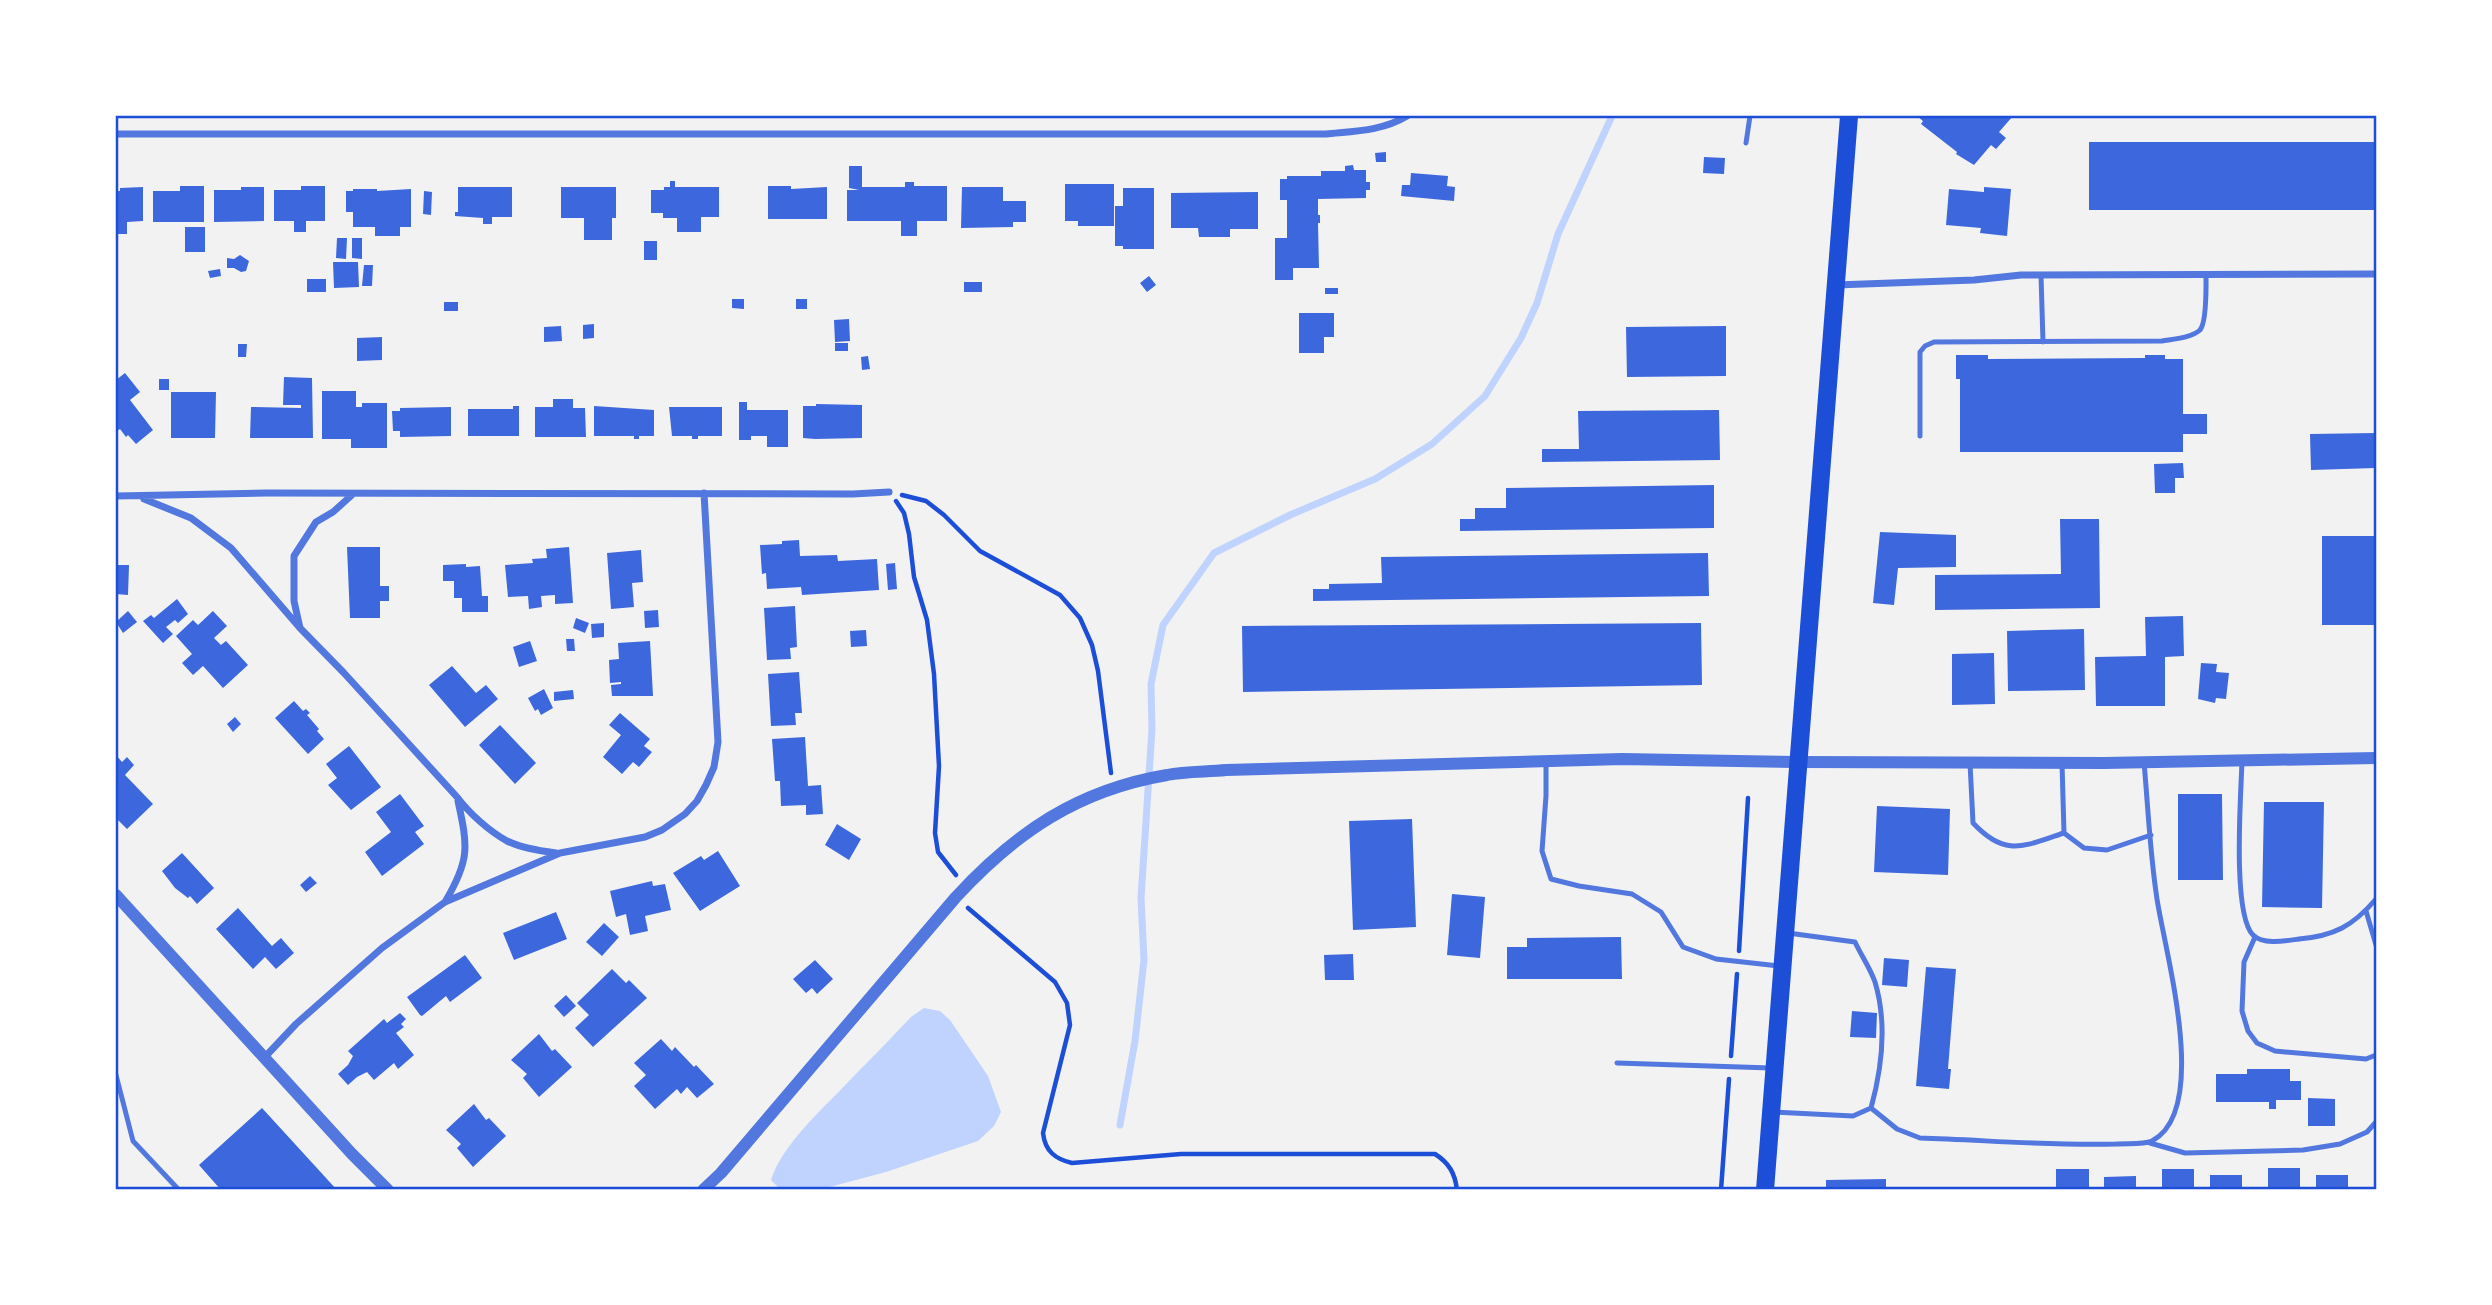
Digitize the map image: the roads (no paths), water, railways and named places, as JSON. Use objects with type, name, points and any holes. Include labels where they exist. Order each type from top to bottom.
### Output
[{"type":"highway","points":[[1765,1189],[1849,116]]},
{"type":"street","points":[[116,134],[1326,134],[1375,130],[1408,116]]},
{"type":"street","points":[[1835,285],[2041,275],[2376,274]]},
{"type":"street","points":[[116,496],[267,493],[890,492]]},
{"type":"street","points":[[264,1058],[296,1024],[382,948],[445,902],[560,853],[645,837],[662,830],[685,814],[697,801],[713,767],[718,741],[704,493]]},
{"type":"street","points":[[300,628],[294,601],[294,556],[316,522],[354,494]]},
{"type":"street","points":[[116,496],[158,503],[191,518],[212,532],[231,548],[300,628],[466,808],[508,841],[560,853]]},
{"type":"street","points":[[703,1189],[721,1173],[956,897],[990,861],[1020,836],[1072,804],[1127,783],[1170,774],[1334,766],[1622,759],[2062,763],[2376,758]]},
{"type":"street","points":[[445,902],[465,862],[464,832],[457,797]]},
{"type":"street","points":[[116,895],[352,1154],[388,1189]]},
{"type":"lane","points":[[1746,143],[1750,116]]},
{"type":"lane","points":[[2041,275],[2043,342]]},
{"type":"lane","points":[[1920,436],[1920,352],[1924,346],[1934,342],[2162,341],[2189,336],[2201,329],[2204,320],[2206,275]]},
{"type":"lane","points":[[2242,760],[2240,891],[2246,926],[2255,937],[2275,942],[2323,937],[2341,930],[2366,911],[2376,899]]},
{"type":"lane","points":[[1546,762],[1542,850],[1551,878],[1579,886],[1632,894],[1661,912],[1683,947],[1716,959],[1782,966]]},
{"type":"lane","points":[[2144,762],[2157,897],[2179,1016],[2182,1067],[2177,1110],[2168,1131],[2150,1142]]},
{"type":"lane","points":[[1970,763],[1973,822],[1986,836],[2001,845],[2027,845],[2064,833]]},
{"type":"lane","points":[[2062,763],[2064,833]]},
{"type":"lane","points":[[2064,833],[2084,848],[2107,850],[2151,835]]},
{"type":"lane","points":[[2366,911],[2376,945]]},
{"type":"lane","points":[[1785,933],[1855,942],[1874,980],[1882,1015],[1878,1082],[1871,1108]]},
{"type":"lane","points":[[2255,937],[2244,962],[2242,1011],[2248,1031],[2258,1043],[2275,1051],[2366,1059],[2376,1055]]},
{"type":"lane","points":[[1617,1062],[1774,1068]]},
{"type":"lane","points":[[116,1075],[133,1141],[179,1189]]},
{"type":"lane","points":[[1871,1108],[1897,1129],[1920,1138],[2096,1144],[2150,1142],[2185,1153],[2303,1150],[2340,1144],[2367,1132],[2376,1122]]},
{"type":"lane","points":[[1771,1112],[1853,1116],[1871,1108]]},
{"type":"water","points":[[924,1008],[940,1011],[950,1020],[988,1076],[1001,1112],[994,1126],[978,1141],[886,1172],[822,1189],[780,1189],[771,1180],[784,1153],[794,1140],[911,1017]]},
{"type":"waterway","points":[[1120,1125],[1135,1041],[1144,960],[1141,898],[1152,729],[1151,684],[1163,625],[1214,553],[1290,515],[1375,479],[1432,444],[1485,396],[1521,338],[1537,303],[1558,234],[1612,116]]}]
